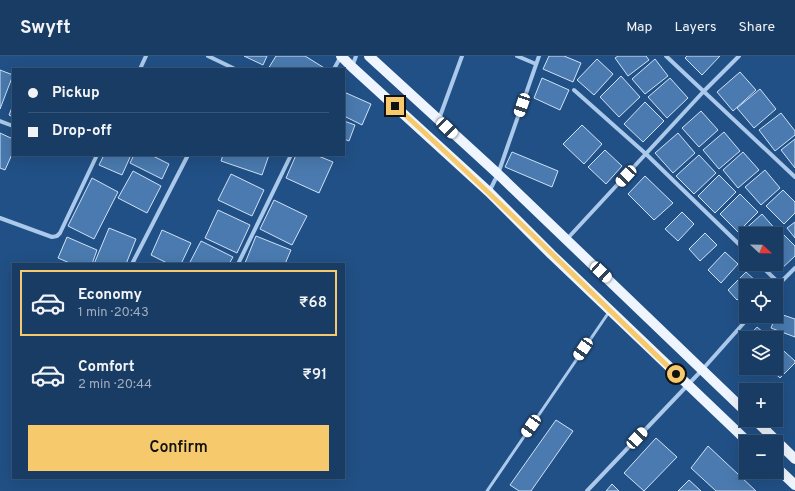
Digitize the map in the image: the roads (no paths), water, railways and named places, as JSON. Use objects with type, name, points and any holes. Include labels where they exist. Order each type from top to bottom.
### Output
[{"type":"main road","points":[[341,56],[489,192],[687,385],[741,435]]},
{"type":"main road","points":[[369,56],[498,174],[739,405]]},
{"type":"main road","points":[[762,427],[795,459]]},
{"type":"main road","points":[[783,473],[795,484]]},
{"type":"street","points":[[140,68],[146,56]]},
{"type":"street","points":[[208,56],[233,68]]},
{"type":"street","points":[[335,68],[341,56]]},
{"type":"street","points":[[352,67],[356,56]]},
{"type":"street","points":[[439,120],[462,56]]},
{"type":"street","points":[[517,56],[536,64]]},
{"type":"street","points":[[489,192],[498,174],[539,56]]},
{"type":"street","points":[[666,56],[795,177]]},
{"type":"street","points":[[566,240],[704,91],[739,56]]},
{"type":"street","points":[[574,90],[646,154],[739,244]]},
{"type":"street","points":[[0,121],[12,126]]},
{"type":"street","points":[[0,218],[52,236],[56,236],[60,233],[95,156]]},
{"type":"street","points":[[133,263],[187,156]]},
{"type":"street","points":[[238,263],[291,156]]},
{"type":"street","points":[[783,280],[795,268]]},
{"type":"street","points":[[767,271],[776,279]]},
{"type":"street","points":[[587,491],[702,370],[744,323]]},
{"type":"lane","points":[[487,491],[610,310]]}]
